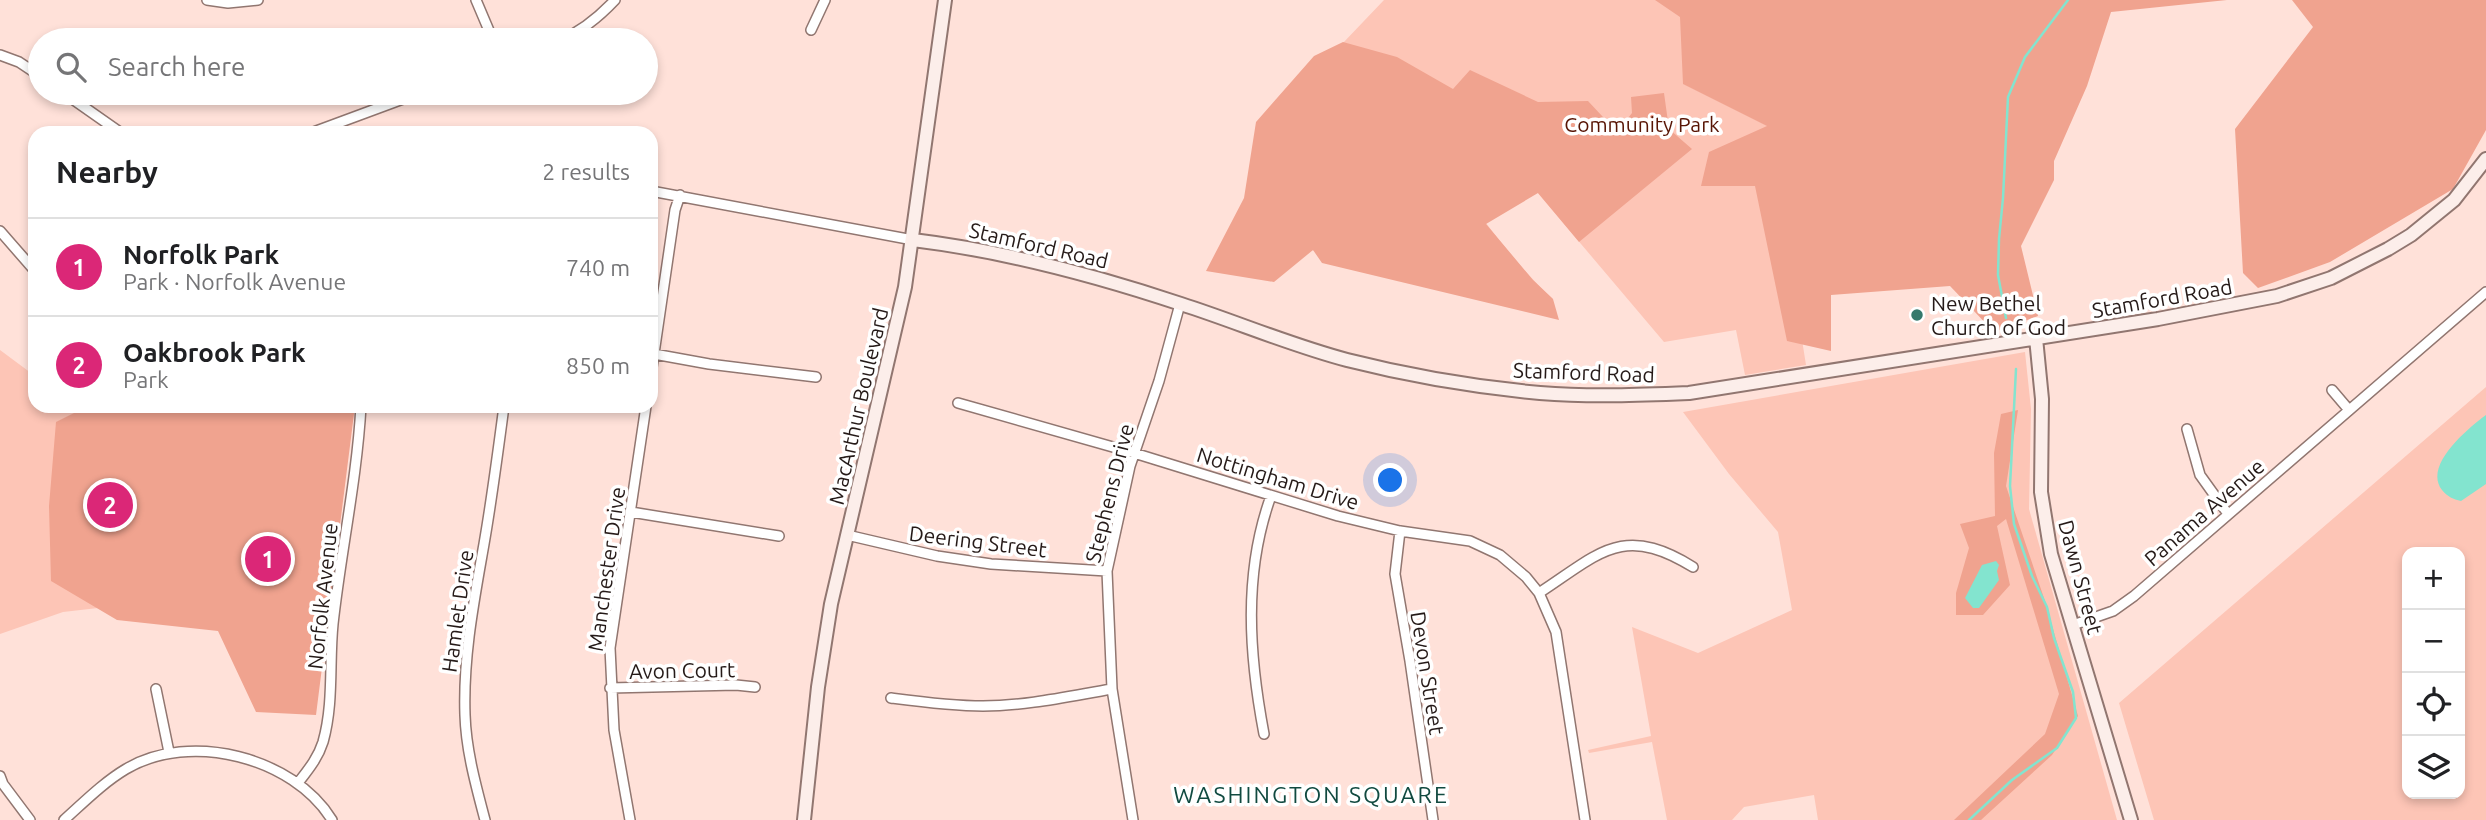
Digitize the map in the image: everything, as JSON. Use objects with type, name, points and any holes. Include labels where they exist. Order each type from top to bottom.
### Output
[{"type":"street","points":[[207,0],[228,3],[258,0]]},
{"type":"street","points":[[476,0],[488,28]]},
{"type":"street","points":[[584,28],[615,0]]},
{"type":"street","points":[[811,30],[825,0]]},
{"type":"street","name":"MacArthur Boulevard","points":[[804,820],[820,675],[831,604],[895,333],[913,240],[945,0]]},
{"type":"street","points":[[0,55],[28,68]]},
{"type":"street","points":[[81,105],[111,126]]},
{"type":"street","points":[[331,126],[387,105]]},
{"type":"street","name":"Stamford Road","points":[[658,192],[1016,257],[1110,281],[1298,346],[1426,378],[1554,393],[1615,396],[1710,391],[2233,306],[2277,296],[2363,262],[2411,235],[2481,176],[2486,159]]},
{"type":"street","points":[[658,327],[675,210],[680,195]]},
{"type":"street","points":[[0,231],[28,263]]},
{"type":"street","name":"Panama Avenue","points":[[2073,625],[2113,611],[2134,596],[2486,292]]},
{"type":"street","name":"Stephens Drive","points":[[1132,820],[1112,689],[1107,571],[1134,453],[1159,381],[1180,304]]},
{"type":"street","name":"Dawn Street","points":[[2036,338],[2042,399],[2040,492],[2051,554],[2131,820]]},
{"type":"street","points":[[658,355],[709,365],[816,377]]},
{"type":"street","points":[[2332,390],[2349,410]]},
{"type":"street","name":"Nottingham Drive","points":[[958,403],[1134,453],[1271,496],[1400,531],[1457,538],[1488,548],[1519,569],[1539,593],[1556,632],[1585,820]]},
{"type":"street","name":"Norfolk Avenue","points":[[298,783],[316,760],[330,705],[332,628],[359,444],[361,413]]},
{"type":"street","name":"Hamlet Drive","points":[[485,820],[473,776],[465,718],[465,686],[468,636],[494,486],[503,413]]},
{"type":"street","name":"Manchester Drive","points":[[630,820],[614,730],[610,688],[611,631],[645,413]]},
{"type":"street","points":[[2187,429],[2200,475],[2228,514]]},
{"type":"street","points":[[1264,734],[1253,674],[1250,614],[1258,542],[1271,496]]},
{"type":"street","points":[[631,512],[779,536]]},
{"type":"street","name":"Devon Street","points":[[1400,531],[1395,574],[1433,820]]},
{"type":"street","name":"Deering Street","points":[[847,535],[915,551],[991,564],[1107,571]]},
{"type":"street","points":[[1539,593],[1586,560],[1609,550],[1636,545],[1656,548],[1693,567]]},
{"type":"street","name":"Avon Court","points":[[610,688],[736,685],[755,687]]},
{"type":"street","points":[[156,689],[169,752]]},
{"type":"street","points":[[891,698],[936,705],[985,706],[1112,689]]},
{"type":"street","points":[[64,820],[127,768],[169,752],[227,755],[265,766],[298,783],[332,820]]},
{"type":"street","points":[[0,776],[30,820]]},
{"type":"green space","name":"Community Park","points":[[1384,0],[1748,0],[1806,365],[1745,375],[1736,330],[1664,342],[1526,179],[1467,197],[1518,263],[1553,299],[1247,237],[1262,128]]},
{"type":"green space","points":[[1655,0],[2227,0],[2111,12],[2087,86],[2054,161],[2054,180],[2021,246],[2038,316],[1994,332],[1950,286],[1831,295],[1831,351],[1787,341],[1755,186],[1701,186],[1709,152],[1767,126],[1683,84],[1680,17]]},
{"type":"green space","points":[[2292,0],[2486,0],[2486,130],[2453,189],[2330,262],[2258,288],[2243,273],[2235,129],[2313,27]]},
{"type":"green space","points":[[1343,42],[1397,57],[1453,89],[1470,70],[1538,102],[1588,101],[1617,132],[1632,113],[1631,97],[1664,93],[1669,129],[1692,149],[1579,242],[1538,193],[1486,224],[1533,280],[1553,299],[1559,320],[1322,263],[1313,250],[1274,282],[1206,271],[1244,198],[1256,122],[1314,56]]},
{"type":"green space","points":[[0,350],[28,371],[28,413],[345,413],[221,627],[98,608],[63,612],[0,634]]},
{"type":"green space","points":[[2025,352],[2031,409],[2029,509],[2117,820],[1818,820],[1814,795],[1744,807],[1732,820],[1667,820],[1652,742],[1589,753],[1588,750],[1651,736],[1632,627],[1698,653],[1792,610],[1778,532],[1729,474],[1683,412]]},
{"type":"green space","points":[[2486,387],[2486,820],[2154,820],[2119,703]]},
{"type":"green space","points":[[2018,410],[2006,486],[2045,601],[2078,716],[2052,755],[1981,820],[1954,820],[2045,734],[2059,694],[2006,519],[1997,526],[2010,585],[1983,615],[1956,615],[1956,593],[1969,548],[1960,524],[1995,516],[1994,453],[2001,414]]},
{"type":"green space","points":[[74,413],[354,413],[316,715],[256,712],[218,631],[117,620],[51,581],[49,506],[56,422]]},
{"type":"water","points":[[2486,415],[2486,484],[2461,501],[2442,490],[2438,470],[2450,449],[2468,429]]},
{"type":"water","points":[[1996,561],[1999,565],[1999,580],[1979,608],[1973,608],[1965,598],[1982,565]]},
{"type":"waterway","points":[[2006,318],[1998,275],[2008,97],[2025,57],[2068,0]]},
{"type":"waterway","points":[[1969,820],[2012,780],[2057,748],[2076,718],[2073,692],[2054,638],[2047,607],[2032,576],[2014,524],[2010,486],[2016,369]]},
{"type":"place","name":"New Bethel Church of God","points":[[1917,315]]},
{"type":"place","name":"Oakbrook Park","points":[[110,505]]},
{"type":"place","name":"Norfolk Park","points":[[268,559]]},
{"type":"district","name":"WASHINGTON SQUARE","points":[[1311,794]]}]
